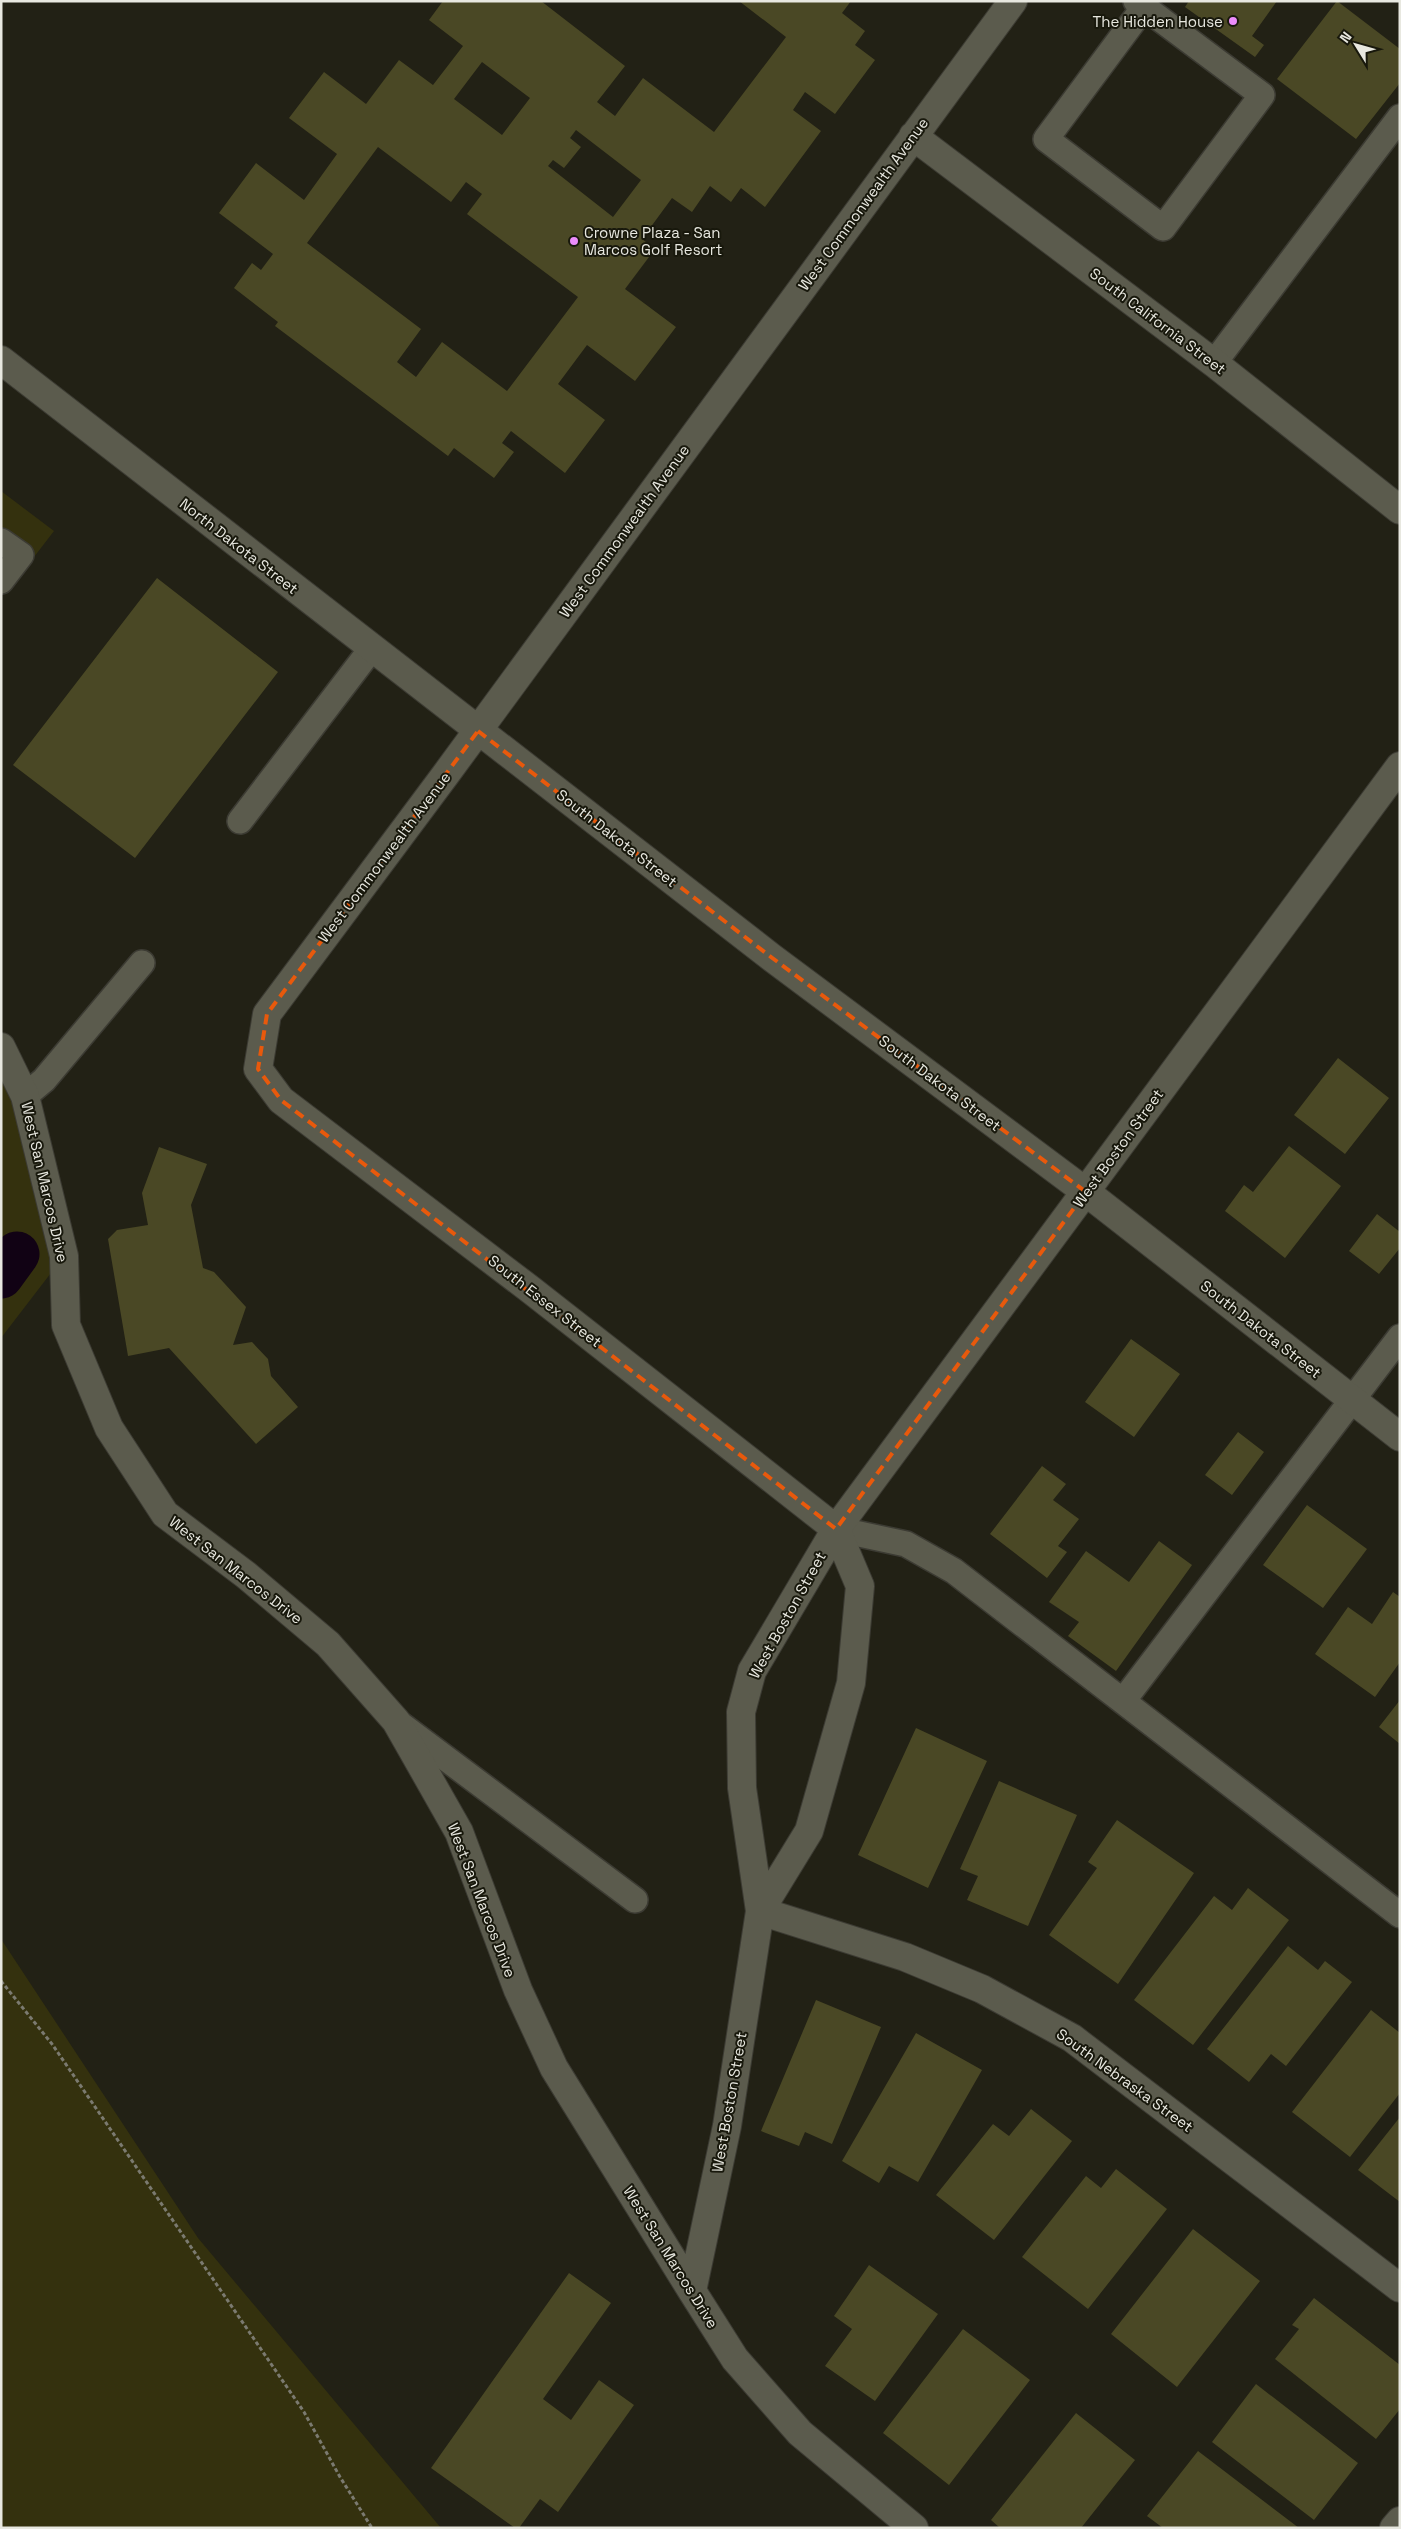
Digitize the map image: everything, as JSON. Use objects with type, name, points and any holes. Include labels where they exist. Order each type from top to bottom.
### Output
[{"type":"street","name":"West Commonwealth Avenue","points":[[258,1070],[267,1014],[478,731],[1012,1]]},
{"type":"street","name":"South California Street","points":[[913,136],[1214,363],[1400,510]]},
{"type":"street","name":"North Dakota Street","points":[[1,360],[478,731]]},
{"type":"street","name":"South Dakota Street","points":[[478,731],[771,957],[1086,1192],[1400,1437]]},
{"type":"street","name":"West Boston Street","points":[[692,2291],[727,2126],[760,1911],[742,1788],[741,1712],[752,1671],[836,1529],[1400,766]]},
{"type":"street","name":"West San Marcos Drive","points":[[1,1047],[25,1096],[64,1256],[66,1325],[109,1428],[165,1514],[246,1575],[328,1644],[396,1721],[459,1832],[518,1990],[554,2068],[735,2359],[800,2433],[914,2528]]},
{"type":"street","name":"South Essex Street","points":[[258,1070],[281,1100],[531,1290],[836,1529]]},
{"type":"street","name":"West Boston Street","points":[[760,1911],[809,1831],[851,1683],[860,1586],[836,1529]]},
{"type":"street","name":"South Nebraska Street","points":[[760,1911],[905,1957],[982,1989],[1072,2038],[1400,2288]]},
{"type":"street","points":[[1394,2528],[1400,2521]]},
{"type":"lane","points":[[1140,4],[1262,95],[1163,228],[1046,139],[1140,4]]},
{"type":"lane","points":[[1214,363],[1400,117]]},
{"type":"lane","points":[[1,541],[21,555],[1,581]]},
{"type":"lane","points":[[240,821],[372,648]]},
{"type":"lane","points":[[25,1096],[44,1080],[142,963]]},
{"type":"lane","points":[[1123,1701],[1400,1337]]},
{"type":"lane","points":[[836,1529],[906,1544],[954,1571],[1400,1915]]},
{"type":"lane","points":[[396,1721],[635,1900]]},
{"type":"path","points":[[1,1980],[52,2044],[304,2412],[340,2477],[372,2528]]},
{"type":"highlighted area","points":[[478,731],[771,957],[1086,1192],[836,1529],[281,1100],[258,1069],[267,1014]]},
{"type":"shaded area","points":[[1,491],[54,531],[11,587],[1,580]]},
{"type":"shaded area","points":[[1,1047],[64,1256],[1,1338]]},
{"type":"shaded area","points":[[1,1939],[198,2238],[441,2528],[1,2528]]},
{"type":"building","name":"Crowne Plaza - San Marcos Golf Resort","points":[[443,1],[541,1],[625,66],[597,102],[615,116],[643,78],[714,132],[786,37],[739,1],[851,1],[842,13],[865,31],[855,45],[875,60],[835,114],[805,92],[793,110],[821,131],[765,207],[741,188],[731,202],[710,186],[692,212],[672,198],[642,239],[655,249],[625,289],[676,327],[635,381],[587,345],[558,384],[605,420],[565,473],[511,431],[502,443],[514,452],[494,478],[454,448],[448,456],[275,326],[278,322],[234,288],[252,263],[261,270],[273,254],[219,213],[256,163],[304,200],[337,154],[289,118],[324,72],[366,104],[399,60],[433,85],[463,46],[429,20]],"holes":[[[482,62],[530,98],[502,135],[454,99]],[[576,130],[641,180],[613,217],[548,166],[553,160],[564,168],[581,147],[570,138]],[[378,147],[451,202],[466,182],[482,194],[467,214],[578,297],[507,391],[442,342],[416,377],[397,362],[421,329],[307,243]]]},
{"type":"building","name":"The Hidden House","points":[[1189,1],[1277,1],[1252,36],[1264,45],[1255,57],[1185,7]]},
{"type":"building","points":[[1337,1],[1400,49],[1400,83],[1356,139],[1277,79]]},
{"type":"building","points":[[157,578],[278,672],[135,858],[13,765]]},
{"type":"building","points":[[1338,1058],[1389,1098],[1345,1154],[1294,1115]]},
{"type":"building","points":[[1289,1146],[1341,1186],[1285,1258],[1225,1211],[1244,1185],[1253,1192]]},
{"type":"building","points":[[159,1147],[207,1164],[191,1205],[203,1268],[214,1272],[246,1307],[233,1345],[252,1342],[268,1359],[271,1376],[298,1407],[256,1444],[169,1348],[128,1356],[108,1239],[117,1230],[148,1225],[142,1193]]},
{"type":"building","points":[[1377,1214],[1400,1232],[1400,1248],[1379,1274],[1349,1251]]},
{"type":"building","points":[[1131,1339],[1180,1374],[1134,1437],[1085,1402]]},
{"type":"building","points":[[1238,1432],[1264,1452],[1232,1495],[1205,1475]]},
{"type":"building","points":[[1042,1466],[1066,1484],[1053,1500],[1079,1519],[1058,1546],[1067,1552],[1047,1578],[990,1534]]},
{"type":"building","points":[[1307,1505],[1367,1549],[1323,1608],[1263,1565]]},
{"type":"building","points":[[1159,1541],[1192,1565],[1116,1671],[1068,1636],[1079,1622],[1049,1602],[1086,1551],[1129,1582]]},
{"type":"building","points":[[1393,1592],[1400,1597],[1400,1662],[1375,1697],[1315,1654],[1348,1607],[1372,1624]]},
{"type":"building","points":[[1400,1700],[1400,1744],[1379,1727]]},
{"type":"building","points":[[916,1728],[987,1761],[928,1888],[858,1855]]},
{"type":"building","points":[[999,1781],[1077,1815],[1028,1926],[967,1900],[978,1876],[960,1869]]},
{"type":"building","points":[[1117,1820],[1194,1873],[1118,1984],[1049,1935],[1097,1868],[1088,1862]]},
{"type":"building","points":[[1248,1888],[1289,1920],[1193,2045],[1134,2000],[1214,1896],[1232,1910]]},
{"type":"building","points":[[1288,1946],[1318,1970],[1325,1961],[1352,1982],[1286,2066],[1271,2054],[1249,2082],[1207,2049]]},
{"type":"building","points":[[816,2000],[881,2027],[832,2144],[805,2132],[799,2146],[761,2131]]},
{"type":"building","points":[[1371,2010],[1400,2033],[1400,2093],[1350,2157],[1292,2112]]},
{"type":"building","points":[[916,2033],[982,2070],[918,2182],[889,2166],[879,2183],[842,2161]]},
{"type":"building","points":[[1031,2109],[1072,2141],[994,2240],[936,2195],[993,2124],[1009,2136]]},
{"type":"building","points":[[1400,2117],[1400,2202],[1358,2170]]},
{"type":"building","points":[[1116,2169],[1167,2209],[1088,2309],[1022,2257],[1086,2176],[1101,2188]]},
{"type":"building","points":[[1193,2229],[1260,2281],[1177,2387],[1111,2334]]},
{"type":"building","points":[[869,2265],[938,2314],[875,2401],[825,2366],[852,2329],[834,2316]]},
{"type":"building","points":[[569,2273],[611,2303],[543,2399],[571,2420],[599,2380],[634,2405],[558,2512],[540,2499],[519,2528],[515,2528],[431,2468]]},
{"type":"building","points":[[1314,2298],[1400,2365],[1400,2409],[1376,2439],[1275,2359],[1299,2329],[1292,2325]]},
{"type":"building","points":[[963,2329],[1030,2380],[949,2485],[883,2433]]},
{"type":"building","points":[[1256,2384],[1358,2463],[1314,2520],[1212,2442]]},
{"type":"building","points":[[1076,2413],[1135,2460],[1081,2528],[1000,2528],[991,2520]]},
{"type":"building","points":[[1198,2451],[1299,2528],[1163,2528],[1147,2516]]},
{"type":"waterway","points":[[1,1276],[17,1254]]},
{"type":"place","name":"The Hidden House","points":[[1233,21]]},
{"type":"place","name":"Crowne Plaza - San Marcos Golf Resort","points":[[574,241]]}]
